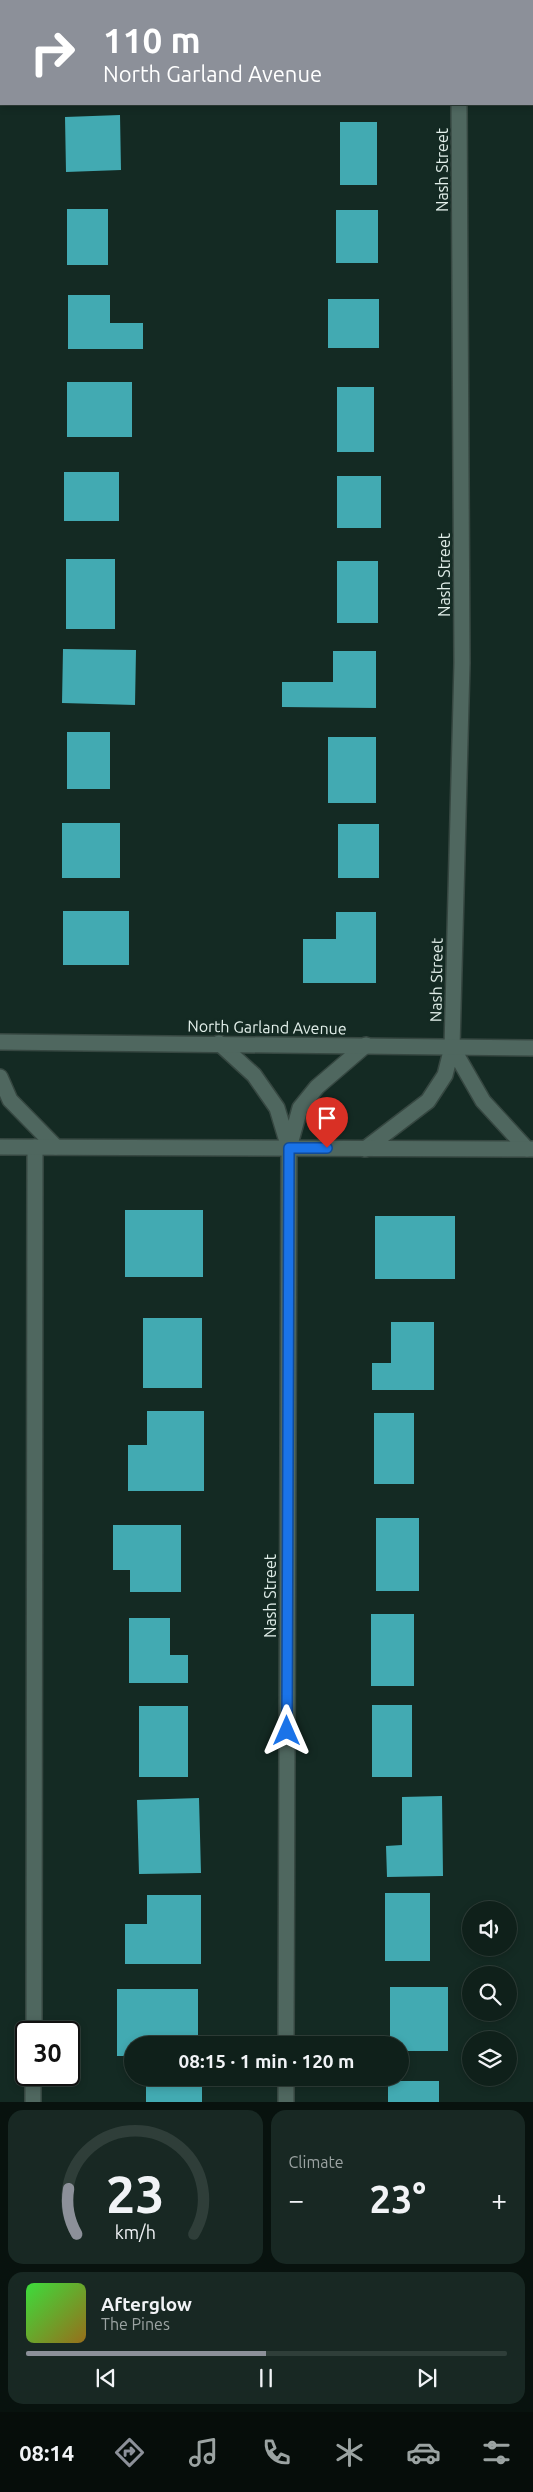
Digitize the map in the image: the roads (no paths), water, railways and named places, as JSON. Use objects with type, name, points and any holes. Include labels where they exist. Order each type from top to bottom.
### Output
[{"type":"street","name":"Nash Street","points":[[366,1149],[428,1101],[445,1075],[452,1047],[462,663],[459,105]]},
{"type":"street","name":"North Garland Avenue","points":[[0,1042],[533,1048]]},
{"type":"street","name":"Nash Street","points":[[219,1043],[254,1075],[276,1108],[289,1148]]},
{"type":"street","name":"Nash Street","points":[[286,2036],[289,1148],[300,1108],[317,1087],[366,1046]]},
{"type":"street","points":[[452,1047],[483,1101],[530,1149]]},
{"type":"street","points":[[0,1077],[10,1100],[56,1147]]},
{"type":"street","points":[[0,1146],[530,1149]]},
{"type":"street","points":[[34,2021],[35,1147]]},
{"type":"street","points":[[33,2086],[33,2102]]},
{"type":"street","points":[[286,2086],[286,2102]]}]
